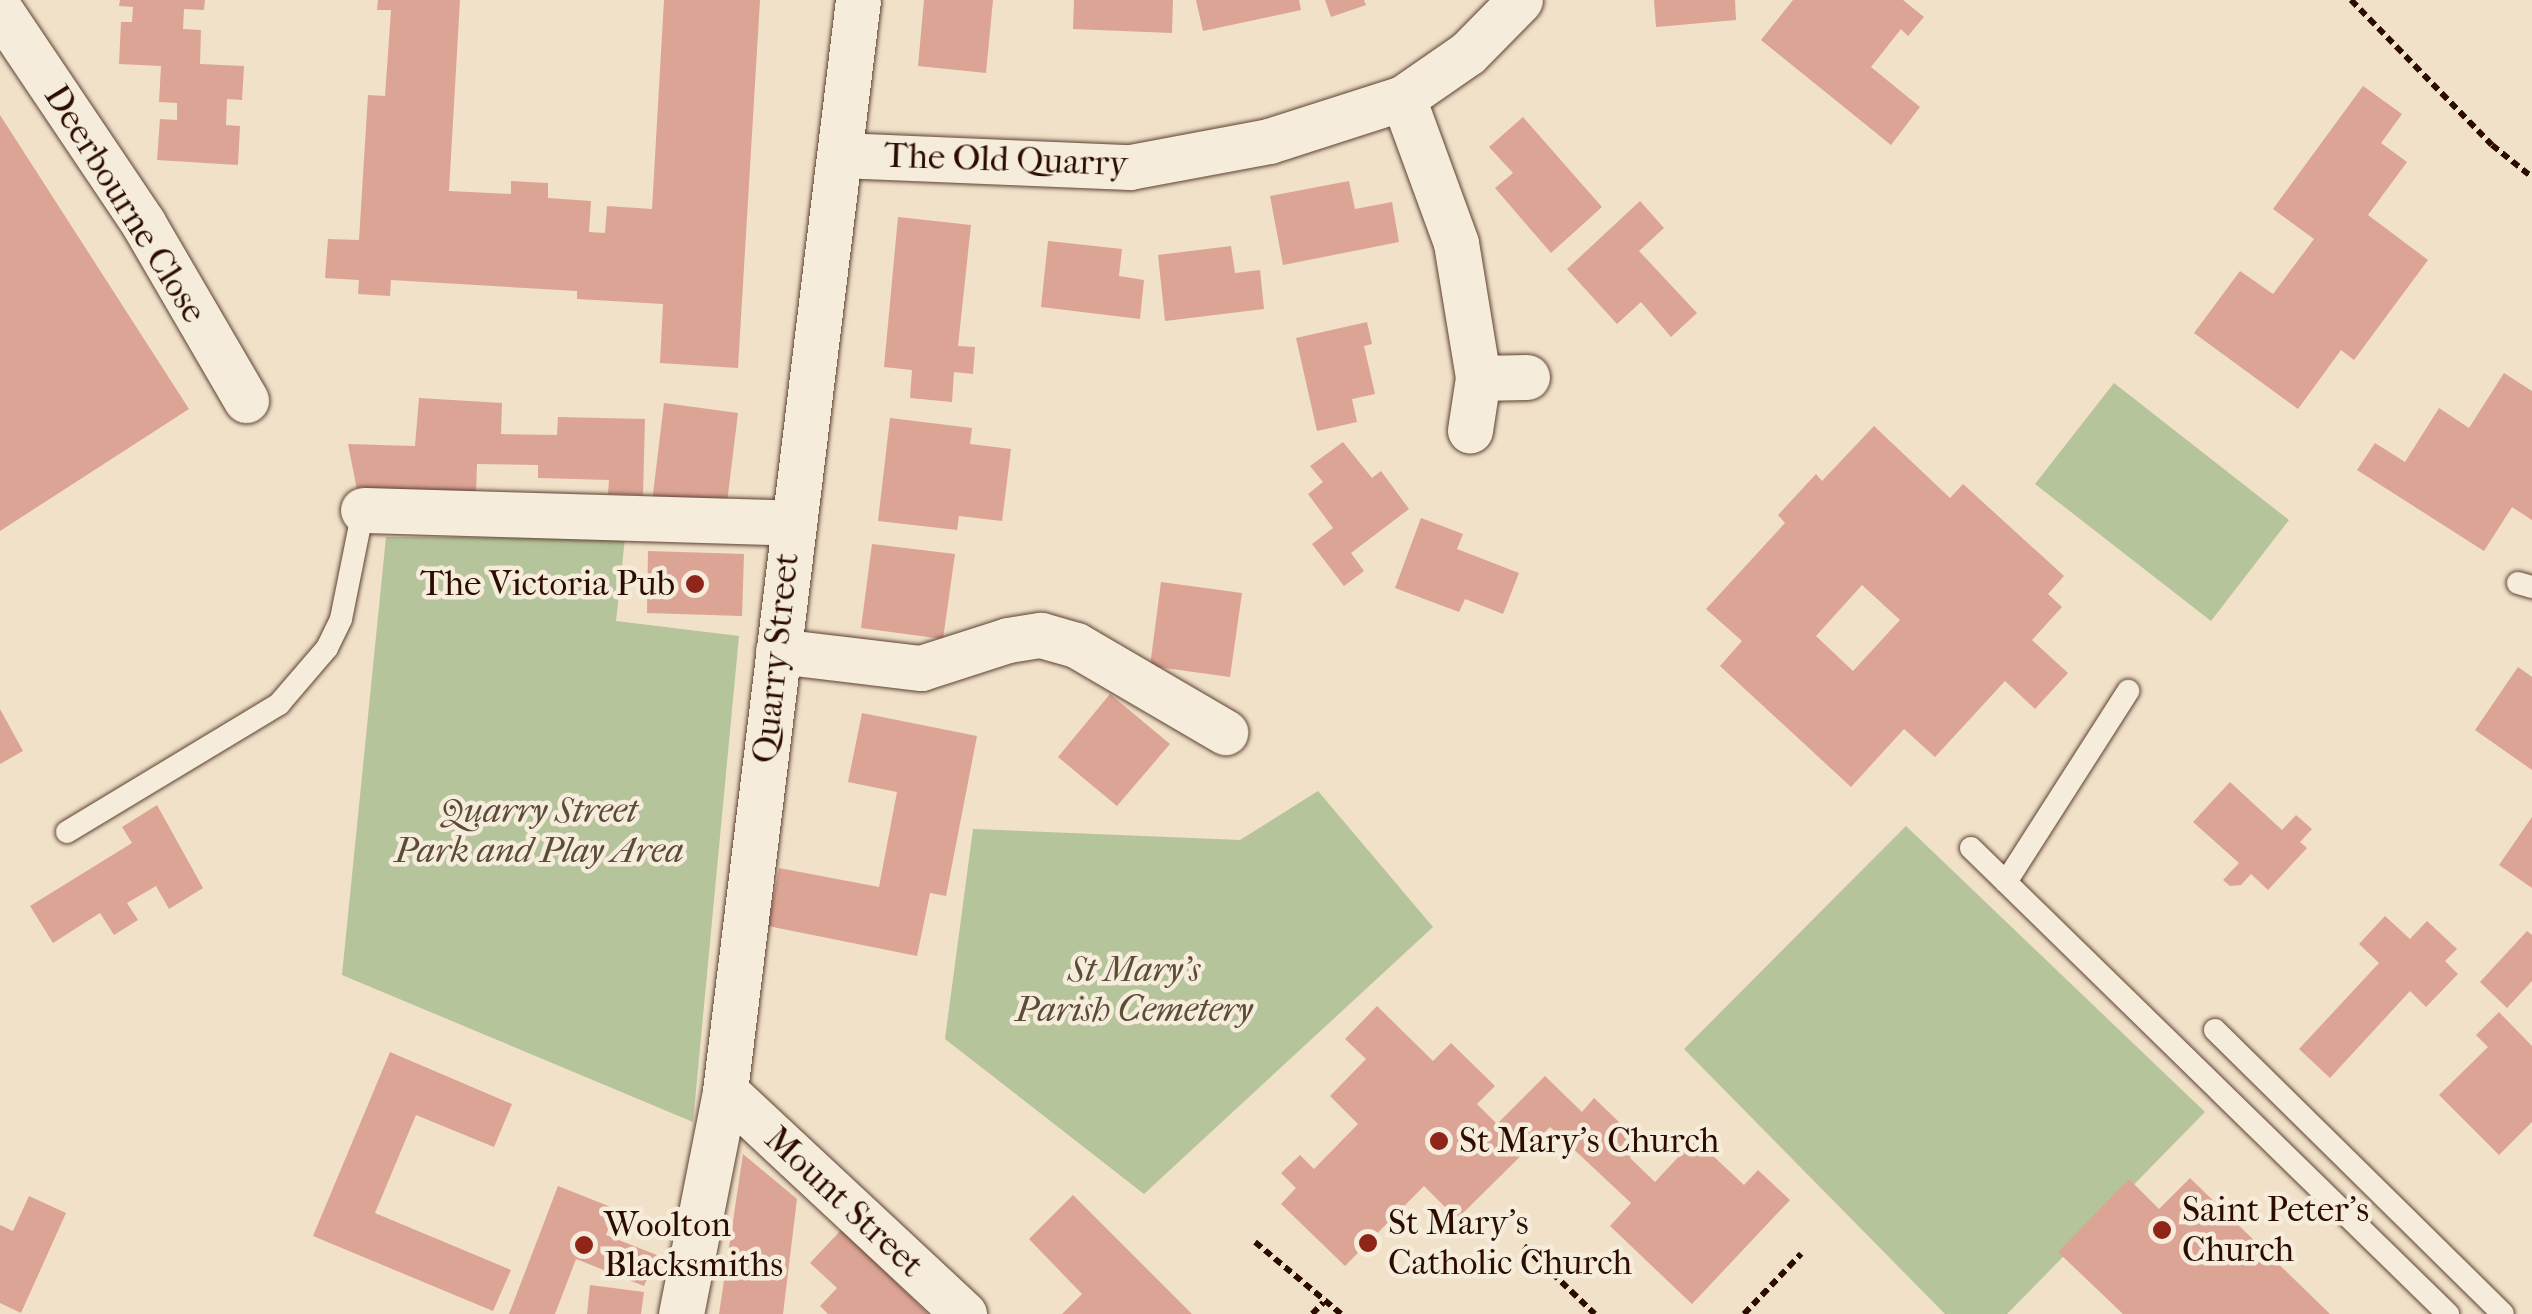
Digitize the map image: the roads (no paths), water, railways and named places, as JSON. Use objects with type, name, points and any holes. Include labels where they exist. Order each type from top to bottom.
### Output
[{"type":"street","name":"Quarry Street","points":[[681,1314],[725,1091],[858,0]]},
{"type":"street","name":"The Old Quarry","points":[[840,154],[1130,167],[1270,141],[1403,98],[1468,53],[1520,0]]},
{"type":"street","name":"Deerbourne Close","points":[[0,10],[144,223],[246,400]]},
{"type":"street","points":[[1403,98],[1456,243],[1478,378],[1470,430]]},
{"type":"street","points":[[1478,378],[1527,377]]},
{"type":"street","points":[[363,510],[792,523]]},
{"type":"street","points":[[778,651],[920,668],[1008,640],[1041,635],[1076,645],[1225,732]]},
{"type":"street","name":"Mount Street","points":[[725,1091],[964,1314]]},
{"type":"lane","points":[[67,832],[279,704],[327,648],[342,618],[363,510]]},
{"type":"lane","points":[[2006,882],[2128,691]]},
{"type":"lane","points":[[1971,848],[2448,1314]]},
{"type":"lane","points":[[2215,1030],[2503,1314]]},
{"type":"place","name":"The Victoria Pub","points":[[695,584]]},
{"type":"place","name":"St Mary's Church","points":[[1439,1141]]},
{"type":"place","name":"Saint Peter's Church","points":[[2162,1230]]},
{"type":"place","name":"St Mary's Catholic Church","points":[[1368,1243]]},
{"type":"place","name":"Woolton Blacksmiths","points":[[584,1245]]},
{"type":"park label","name":"Quarry Street Park and Play Area","points":[[539,831]]},
{"type":"park label","name":"St Mary's Parish Cemetery","points":[[1134,990]]}]
